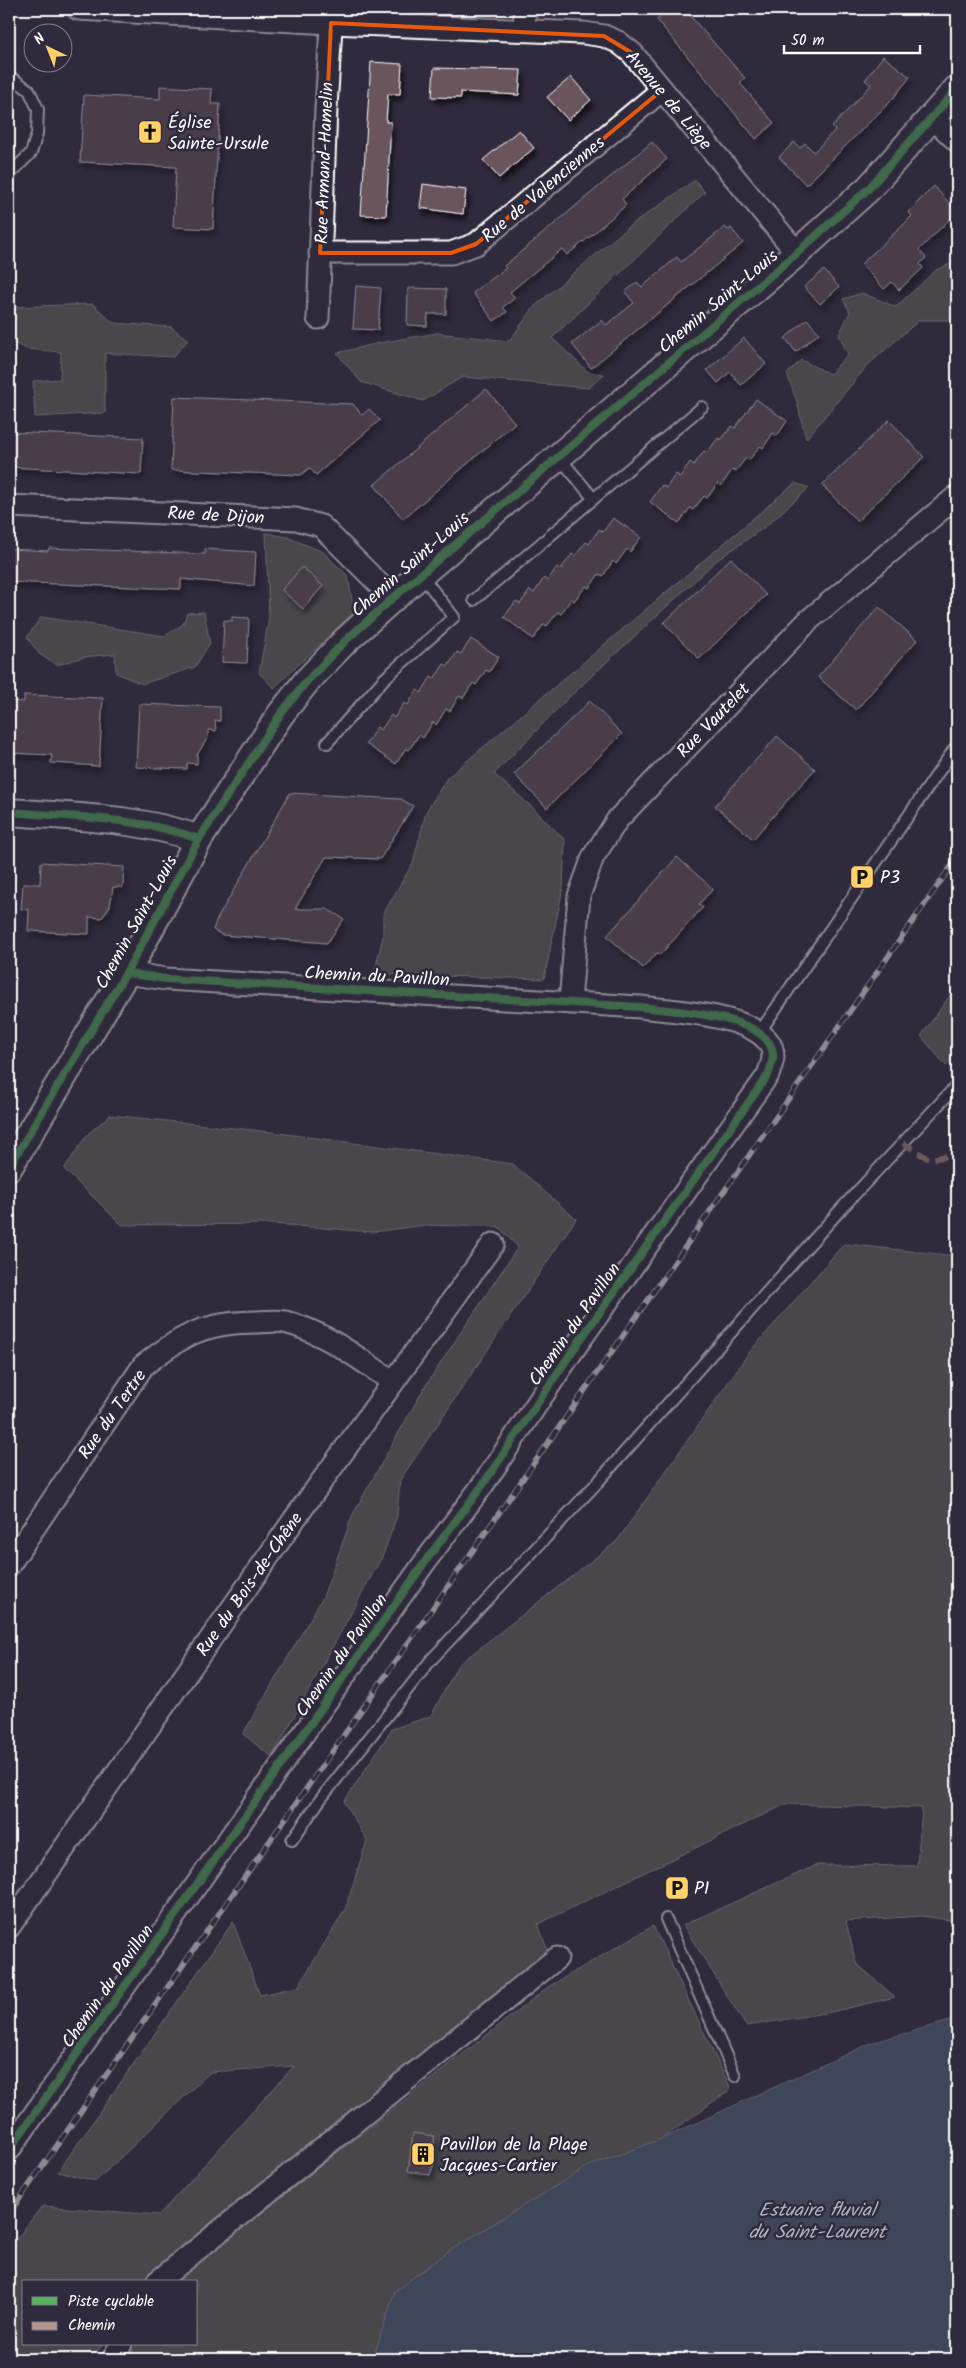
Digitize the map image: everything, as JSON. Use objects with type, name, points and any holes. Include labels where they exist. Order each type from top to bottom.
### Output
[{"type":"street","name":"Avenue de Liège","points":[[78,9],[332,16],[604,36],[618,42],[632,53],[797,253]]},
{"type":"street","points":[[524,30],[525,9]]},
{"type":"street","name":"Rue Armand-Hamelin","points":[[318,318],[332,16]]},
{"type":"street","name":"Chemin Saint-Louis","points":[[9,1167],[126,973],[199,839],[280,715],[306,682],[345,641],[420,574],[797,253],[869,188],[933,118],[957,88]]},
{"type":"street","name":"Rue de Valenciennes","points":[[320,253],[451,254],[476,244],[662,90]]},
{"type":"street","points":[[933,118],[957,141]]},
{"type":"street","name":"Rue Vautelet","points":[[570,1002],[579,896],[593,858],[618,819],[809,620],[957,496]]},
{"type":"street","name":"Rue de Dijon","points":[[9,506],[296,519],[313,523],[320,526],[393,598]]},
{"type":"street","points":[[9,812],[118,820],[174,830],[199,839]]},
{"type":"street","name":"Chemin du Pavillon","points":[[9,2150],[427,1559],[482,1486],[571,1353],[768,1075],[773,1056],[769,1044],[759,1033],[745,1025],[702,1015],[640,1007],[166,980],[126,973]]},
{"type":"street","name":"Rue du Bois-de-Chêne","points":[[9,1927],[392,1381],[494,1244]]},
{"type":"street","name":"Rue du Tertre","points":[[9,1565],[144,1366],[172,1343],[206,1327],[242,1322],[284,1322],[327,1339],[392,1381]]},
{"type":"street","points":[[159,2280],[557,1958]]},
{"type":"street","points":[[113,2359],[120,2346]]},
{"type":"lane","points":[[9,76],[29,90],[38,109],[37,134],[31,153],[14,170],[9,170]]},
{"type":"lane","points":[[474,600],[702,407]]},
{"type":"lane","points":[[558,457],[593,498]]},
{"type":"lane","points":[[327,743],[384,680],[454,617],[420,574]]},
{"type":"lane","points":[[759,1033],[957,745]]},
{"type":"lane","points":[[292,1840],[320,1800],[431,1660],[597,1483],[842,1208],[957,1085]]},
{"type":"lane","points":[[666,1919],[735,2076]]},
{"type":"highlighted area","points":[[331,23],[604,36],[632,53],[662,90],[476,244],[451,253],[320,253]]},
{"type":"green space","points":[[695,180],[705,192],[552,338],[588,372],[604,374],[589,388],[462,377],[423,401],[361,382],[337,353],[379,343],[437,333],[509,341],[535,306],[627,228]]},
{"type":"green space","points":[[957,261],[957,320],[919,320],[868,365],[806,439],[797,402],[787,374],[801,360],[830,374],[848,354],[839,335],[850,312],[843,299],[862,293],[896,307],[936,270]]},
{"type":"green space","points":[[93,304],[113,323],[171,327],[188,340],[173,357],[105,353],[105,413],[35,417],[33,381],[60,379],[61,352],[27,349],[9,341],[9,307]]},
{"type":"green space","points":[[795,483],[809,488],[765,527],[716,561],[568,698],[494,774],[533,808],[565,840],[563,888],[544,979],[374,974],[383,936],[383,914],[413,863],[426,812],[447,778]]},
{"type":"green space","points":[[266,533],[287,537],[323,552],[348,576],[354,612],[274,688],[259,673],[269,618]]},
{"type":"green space","points":[[204,612],[210,643],[195,667],[142,684],[116,673],[115,654],[84,657],[57,665],[39,654],[27,637],[41,617],[165,636],[183,624],[187,613]]},
{"type":"green space","points":[[957,986],[957,1054],[946,1066],[921,1036]]},
{"type":"green space","points":[[110,1115],[271,1132],[513,1164],[576,1219],[400,1480],[397,1516],[383,1555],[272,1757],[243,1734],[323,1597],[353,1514],[424,1388],[518,1247],[499,1227],[425,1225],[373,1232],[272,1224],[122,1225],[64,1169],[87,1135]]},
{"type":"green space","points":[[844,1244],[957,1256],[957,1921],[922,1916],[846,1921],[856,1963],[895,1997],[831,2012],[746,2026],[683,1925],[817,1865],[917,1866],[922,1808],[786,1804],[538,1924],[550,1957],[146,2280],[22,2280],[22,2346],[101,2346],[91,2359],[9,2359],[9,2249],[42,2206],[159,2215],[294,2066],[210,2072],[96,2181],[58,2172],[233,1922],[260,1995],[298,1987],[345,1910],[367,1840],[344,1802],[392,1729],[431,1716],[458,1665],[617,1541],[748,1354]]},
{"type":"green space","points":[[653,1926],[731,2089],[661,2139],[587,2167],[449,2251],[395,2291],[373,2359],[127,2359],[136,2346],[198,2346],[198,2280],[179,2280],[182,2275],[548,1987]]},
{"type":"water","name":"Estuaire fluvial du Saint-Laurent","points":[[957,2019],[957,2359],[373,2359],[395,2291],[449,2251],[587,2167],[661,2139],[871,2043]]},
{"type":"building","points":[[670,9],[684,9],[745,78],[740,83],[774,123],[756,139],[657,20]]},
{"type":"building","points":[[883,56],[910,77],[891,101],[806,185],[779,157],[794,142],[800,148],[805,143],[814,152],[835,130],[832,127],[871,85],[865,80]]},
{"type":"building","points":[[371,62],[402,64],[400,94],[388,94],[386,122],[391,122],[386,216],[361,215]]},
{"type":"building","points":[[434,68],[521,70],[519,95],[461,92],[461,98],[432,97]]},
{"type":"building","points":[[571,77],[591,100],[568,120],[547,97]]},
{"type":"building","name":"Église Sainte-Ursule","points":[[160,86],[212,89],[211,104],[220,104],[213,229],[173,227],[176,167],[80,162],[84,95],[160,99]]},
{"type":"building","points":[[519,130],[534,148],[499,178],[483,160]]},
{"type":"building","points":[[652,142],[667,159],[622,199],[626,205],[593,234],[567,255],[562,249],[510,292],[515,298],[503,307],[507,312],[494,321],[473,293],[506,268],[504,266]]},
{"type":"building","points":[[423,184],[466,190],[463,214],[420,208]]},
{"type":"building","points":[[934,186],[957,212],[919,250],[926,258],[920,264],[923,268],[899,290],[892,282],[884,289],[861,264],[912,216],[908,212]]},
{"type":"building","points":[[725,227],[728,230],[731,228],[743,243],[591,368],[572,344],[602,320],[606,325],[634,303],[625,292],[637,282],[642,287],[677,257],[681,262]]},
{"type":"building","points":[[824,270],[839,287],[820,304],[804,287]]},
{"type":"building","points":[[356,286],[381,288],[378,330],[353,329]]},
{"type":"building","points":[[408,288],[446,289],[446,314],[428,314],[427,326],[407,325]]},
{"type":"building","points":[[807,319],[819,333],[796,352],[785,338]]},
{"type":"building","points":[[744,338],[766,364],[741,385],[730,372],[718,383],[707,370]]},
{"type":"building","points":[[486,389],[515,423],[403,519],[374,485]]},
{"type":"building","points":[[174,397],[353,404],[362,415],[369,409],[380,420],[316,475],[309,468],[301,475],[171,470]]},
{"type":"building","points":[[756,399],[787,421],[777,436],[773,433],[763,448],[760,446],[749,460],[746,458],[735,472],[732,470],[721,486],[718,483],[707,498],[704,496],[693,510],[690,508],[679,523],[650,502],[662,485],[666,488],[676,474],[680,477],[690,462],[694,465],[704,451],[707,453],[718,438],[721,440],[732,426],[735,428]]},
{"type":"building","points":[[889,420],[924,457],[857,521],[822,485]]},
{"type":"building","points":[[9,432],[143,438],[141,474],[9,467]]},
{"type":"building","points":[[613,518],[641,537],[630,552],[627,549],[616,564],[613,561],[603,576],[599,574],[589,588],[586,586],[574,601],[571,599],[561,614],[558,612],[547,626],[544,624],[533,639],[504,617],[516,601],[520,604],[530,590],[534,593],[544,578],[547,581],[557,567],[561,569],[572,554],[575,556],[586,542],[589,544],[599,529],[603,532]]},
{"type":"building","points":[[49,548],[205,554],[205,549],[256,552],[254,586],[181,579],[181,589],[9,582],[9,549],[48,551]]},
{"type":"building","points":[[731,558],[766,595],[699,659],[664,623]]},
{"type":"building","points":[[302,567],[323,586],[303,609],[282,590]]},
{"type":"building","points":[[879,607],[917,640],[856,710],[818,677]]},
{"type":"building","points":[[232,617],[249,618],[247,663],[222,662],[224,620],[232,621]]},
{"type":"building","points":[[471,639],[499,657],[489,672],[486,670],[476,685],[473,683],[463,698],[459,696],[450,711],[446,709],[436,725],[433,722],[423,738],[419,735],[409,750],[406,748],[396,764],[366,744],[377,727],[381,730],[391,715],[394,718],[404,703],[408,705],[417,690],[421,693],[431,677],[434,679],[444,664],[448,666],[457,652],[461,654]]},
{"type":"building","points":[[24,695],[103,698],[99,766],[51,763],[52,755],[9,753],[9,701],[24,702]]},
{"type":"building","points":[[590,701],[622,734],[547,808],[514,774]]},
{"type":"building","points":[[139,704],[220,707],[220,721],[215,720],[216,731],[208,730],[208,737],[197,755],[197,764],[187,763],[187,769],[136,767]]},
{"type":"building","points":[[777,736],[815,769],[753,839],[715,806]]},
{"type":"building","points":[[290,793],[401,799],[413,806],[380,859],[326,857],[295,909],[327,909],[344,919],[327,943],[222,935],[213,930],[216,921]]},
{"type":"building","points":[[677,857],[713,889],[699,904],[703,907],[660,955],[657,953],[643,968],[607,936]]},
{"type":"building","points":[[41,862],[124,867],[123,887],[113,887],[110,906],[102,918],[89,917],[89,934],[28,931],[29,910],[21,909],[23,884],[40,884]]},
{"type":"building","name":"Pavillon de la Plage Jacques-Cartier","points":[[413,2133],[434,2136],[435,2160],[430,2175],[408,2171]]},
{"type":"railway","points":[[9,2214],[957,858]]},
{"type":"marked path","points":[[903,1143],[929,1159],[957,1155]]},
{"type":"cycle path","points":[[9,1167],[126,973],[199,839],[280,715],[306,682],[345,641],[393,598],[797,253],[869,188],[957,89]]},
{"type":"cycle path","points":[[9,812],[129,822],[153,826],[199,839]]},
{"type":"cycle path","points":[[9,2150],[427,1559],[482,1486],[571,1353],[768,1075],[773,1058],[768,1042],[756,1031],[739,1023],[695,1013],[640,1007],[166,979],[126,973]]},
{"type":"place","name":"Église Sainte-Ursule","points":[[150,132]]},
{"type":"place","name":"P3","points":[[862,877]]},
{"type":"place","name":"P1","points":[[677,1888]]},
{"type":"place","name":"Pavillon de la Plage Jacques-Cartier","points":[[423,2154]]}]
